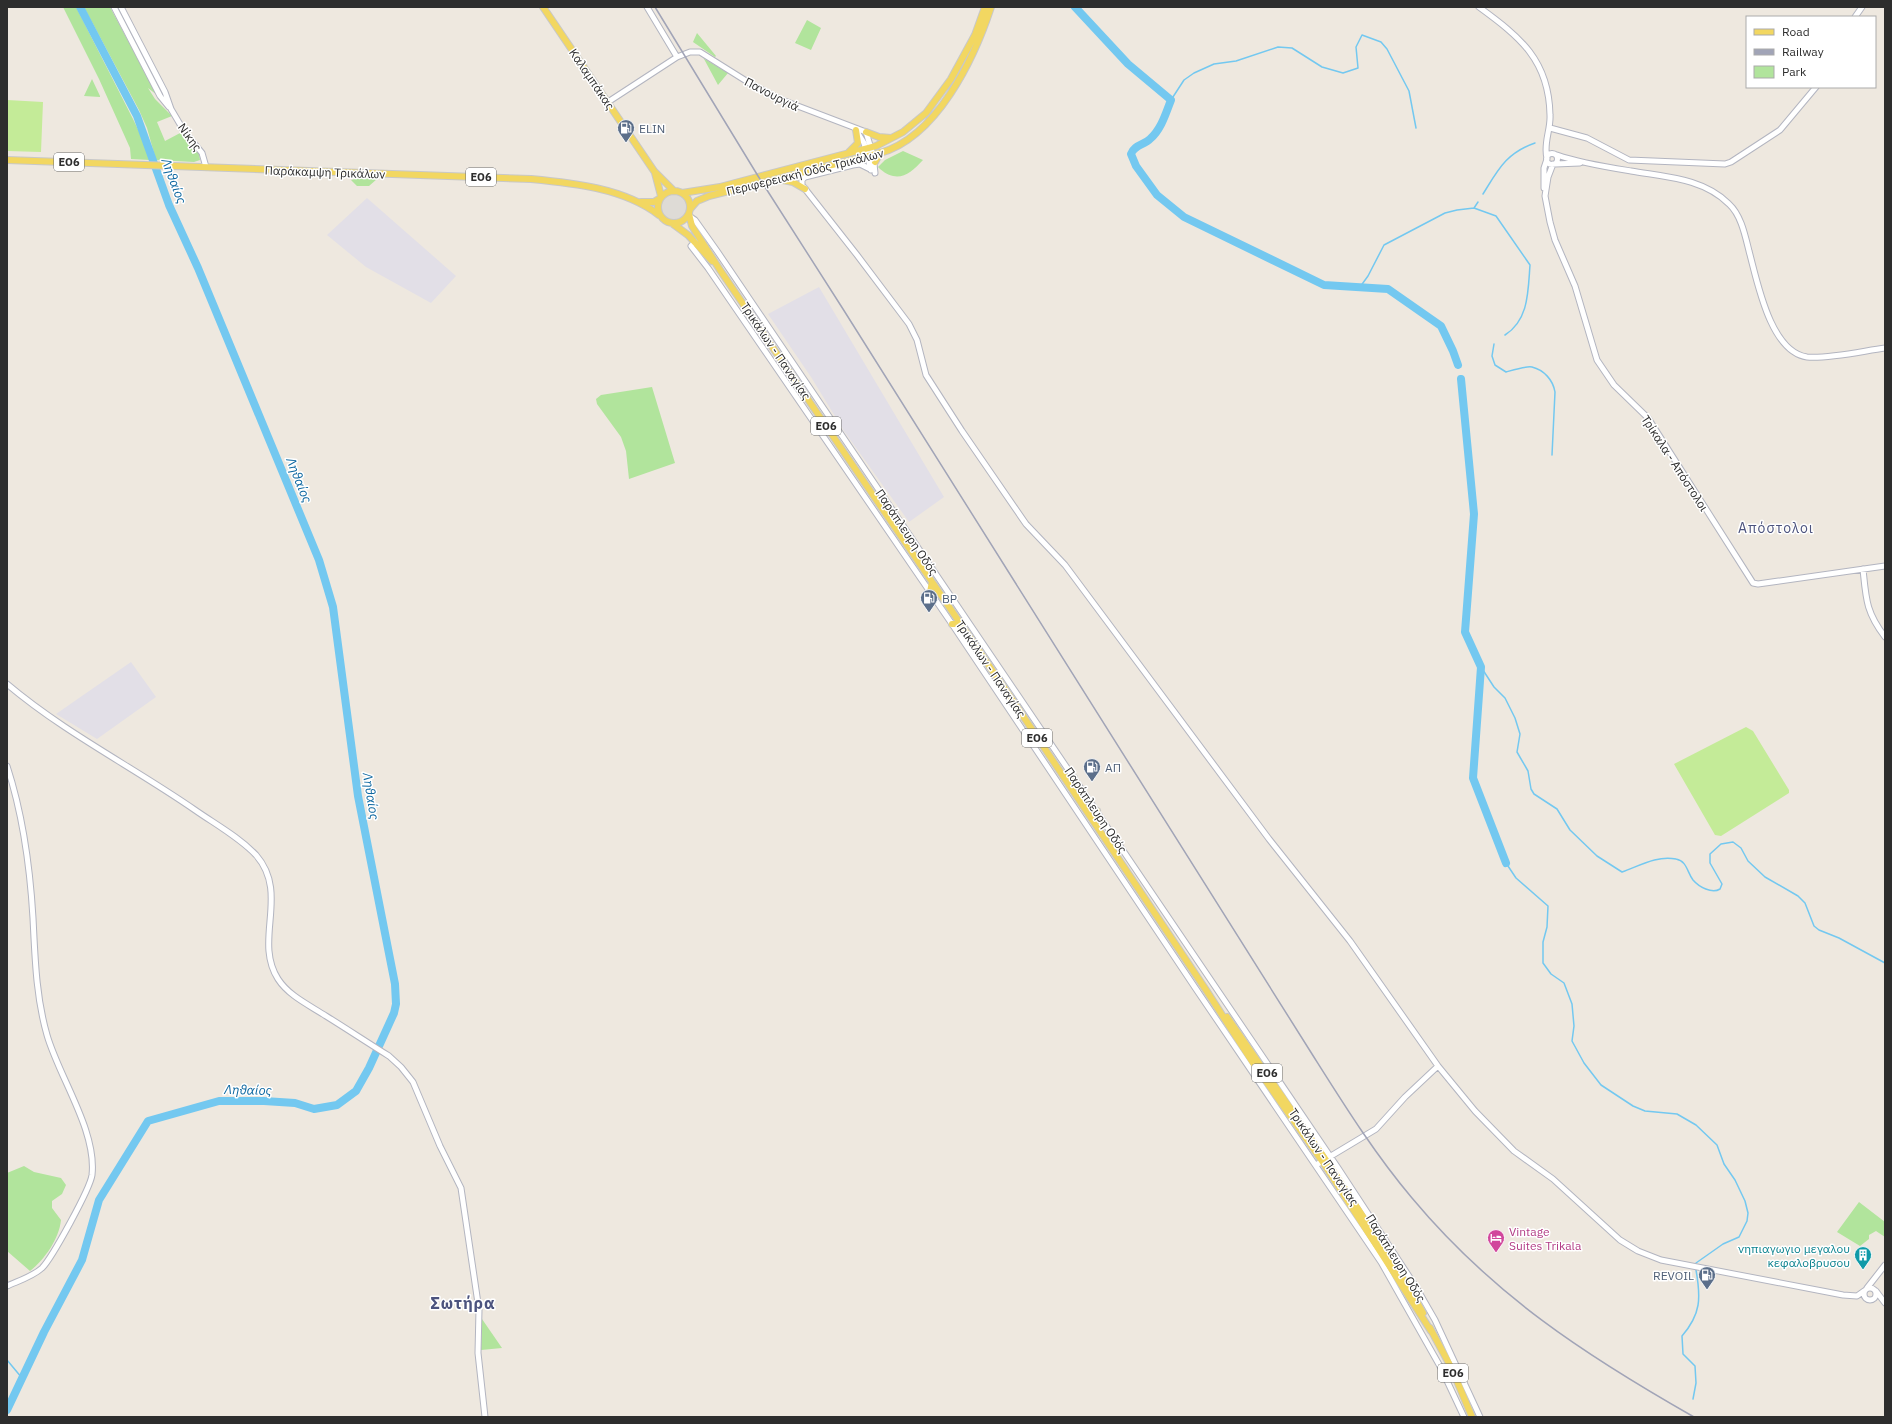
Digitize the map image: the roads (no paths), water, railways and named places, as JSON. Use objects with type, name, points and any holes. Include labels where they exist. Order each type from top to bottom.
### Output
[{"type":"main road","name":"Καλαμπάκας","points":[[543,7],[654,171],[674,191]]},
{"type":"main road","name":"Περιφερειακή Οδός Τρικάλων","points":[[682,193],[720,187],[848,152],[869,148],[893,138],[920,118],[942,92],[971,43],[985,7]]},
{"type":"main road","name":"Περιφερειακή Οδός Τρικάλων","points":[[689,213],[697,201],[702,199],[773,179],[870,156],[894,148],[908,139],[942,104],[977,46],[991,7]]},
{"type":"main road","points":[[848,152],[858,143],[855,129]]},
{"type":"main road","points":[[866,132],[884,138],[893,138]]},
{"type":"main road","points":[[875,162],[880,153]]},
{"type":"main road","name":"Παράκαμψη Τρικάλων","points":[[7,160],[531,179],[582,186],[640,202],[654,202],[660,198]]},
{"type":"main road","name":"Καλαμπάκας","points":[[654,171],[660,198]]},
{"type":"main road","points":[[773,179],[789,181],[805,189]]},
{"type":"main road","points":[[674,191],[682,193]]},
{"type":"main road","name":"ΕΟ6","points":[[660,198],[666,192],[674,191]]},
{"type":"main road","name":"ΕΟ6","points":[[682,193],[688,200],[689,213]]},
{"type":"main road","points":[[659,215],[657,206],[660,198]]},
{"type":"main road","name":"Παράκαμψη Τρικάλων","points":[[640,202],[659,215]]},
{"type":"main road","points":[[673,224],[682,221],[689,213]]},
{"type":"main road","name":"Τρικάλων - Παναγίας","points":[[689,213],[692,226],[720,270],[1064,777],[1206,990],[1240,1032],[1323,1160],[1406,1283],[1452,1369],[1472,1417]]},
{"type":"main road","name":"ΕΟ6","points":[[659,215],[665,221],[673,224]]},
{"type":"main road","name":"Τρικάλων - Παναγίας","points":[[673,224],[720,270]]},
{"type":"main road","points":[[930,592],[932,582]]},
{"type":"main road","points":[[952,624],[960,624]]},
{"type":"main road","points":[[1064,777],[1074,778]]},
{"type":"main road","points":[[1093,820],[1096,811]]},
{"type":"street","points":[[114,7],[160,96],[171,109]]},
{"type":"street","points":[[121,7],[160,82],[171,109]]},
{"type":"street","points":[[608,102],[677,57],[647,7]]},
{"type":"street","name":"Τρίκαλα - Απόστολοι","points":[[1478,7],[1517,36],[1532,54],[1542,75],[1549,100],[1550,128],[1544,177],[1545,196],[1552,232],[1575,286],[1591,344],[1600,364],[1614,385],[1648,418],[1753,583],[1758,584],[1863,569]]},
{"type":"street","points":[[1856,16],[1862,7]]},
{"type":"street","name":"Πανουργιά","points":[[677,57],[695,51],[701,52],[751,84],[782,100],[866,132]]},
{"type":"street","points":[[1550,128],[1563,130],[1587,138],[1629,160],[1724,164],[1731,162],[1780,130],[1815,88]]},
{"type":"street","name":"Νίκης","points":[[171,109],[184,131],[202,153],[206,167]]},
{"type":"street","points":[[855,129],[869,148]]},
{"type":"street","points":[[866,132],[870,156],[870,169]]},
{"type":"street","points":[[1548,138],[1550,148],[1556,155],[1558,161],[1554,164]]},
{"type":"street","points":[[1590,163],[1554,164],[1549,163],[1547,158],[1551,153],[1590,163],[1689,181],[1715,192],[1730,204],[1741,224],[1768,312],[1780,339],[1794,353],[1807,357],[1819,357],[1885,348]]},
{"type":"street","points":[[870,156],[875,162],[875,173],[862,165],[854,164],[807,176],[802,181],[805,189],[909,324],[917,340],[926,375],[962,431],[1026,524],[1065,565],[1269,839],[1354,947],[1438,1066],[1475,1111],[1503,1142],[1553,1179],[1620,1240],[1638,1252],[1661,1260],[1885,1303]]},
{"type":"street","name":"Τρίκαλα - Απόστολοι","points":[[1545,196],[1548,177],[1554,164]]},
{"type":"street","name":"Παράπλευρη Οδός","points":[[689,213],[717,251],[1074,778],[1323,1160],[1403,1298],[1441,1368],[1464,1417]]},
{"type":"street","name":"Παράπλευρη Οδός","points":[[693,244],[952,624],[1196,989],[1323,1160],[1431,1313],[1480,1417]]},
{"type":"street","points":[[1885,566],[1863,569],[1867,607],[1874,622],[1885,637]]},
{"type":"street","points":[[7,684],[52,720],[177,798],[250,849],[262,863],[271,887],[269,951],[272,966],[277,978],[284,987],[295,996],[389,1056],[401,1067],[413,1082],[440,1146],[460,1188],[479,1310],[478,1353],[485,1417]]},
{"type":"street","points":[[7,766],[21,815],[31,900],[34,961],[43,1019],[54,1056],[82,1123],[91,1153],[92,1170],[91,1180],[85,1194],[46,1263],[35,1273],[7,1286]]},
{"type":"street","points":[[1323,1160],[1376,1129],[1405,1097],[1438,1066]]},
{"type":"street","points":[[1868,1299],[1864,1296],[1865,1290],[1885,1265]]},
{"type":"street","points":[[1875,1278],[1874,1282],[1876,1290],[1885,1303]]},
{"type":"street","points":[[1847,1295],[1857,1296],[1871,1287],[1876,1290]]},
{"type":"street","points":[[1868,1299],[1874,1298],[1876,1290]]},
{"type":"waterway","name":"Ληθαίος","points":[[7,1410],[44,1332],[82,1260],[99,1200],[148,1121],[219,1101],[295,1103],[314,1109],[337,1105],[356,1091],[369,1068],[394,1013],[396,1004],[395,984],[358,796],[333,607],[319,560],[198,268],[169,205],[137,116],[80,7]]},
{"type":"waterway","points":[[1075,7],[1128,64],[1171,100],[1163,121],[1157,131],[1148,141],[1134,149],[1131,154],[1136,166],[1157,195],[1184,217],[1324,285],[1388,289],[1441,326],[1458,365]]},
{"type":"waterway","points":[[1171,100],[1184,80],[1194,73],[1214,64],[1236,61],[1278,47],[1292,48],[1322,67],[1343,73],[1358,68],[1356,47],[1362,35],[1381,42],[1387,49],[1409,91],[1416,128]]},
{"type":"waterway","points":[[1483,194],[1498,170],[1510,157],[1525,147],[1535,143]]},
{"type":"waterway","points":[[1360,287],[1368,276],[1384,245],[1445,213],[1474,208],[1478,202]]},
{"type":"waterway","points":[[1474,208],[1496,216],[1530,265],[1528,295],[1523,313],[1513,329],[1505,335]]},
{"type":"waterway","points":[[1494,344],[1492,356],[1495,365],[1506,372],[1529,367],[1536,368],[1544,373],[1552,383],[1555,392],[1552,455]]},
{"type":"waterway","points":[[1461,379],[1474,514],[1465,632],[1481,667],[1473,778],[1506,863]]},
{"type":"waterway","points":[[1481,667],[1494,687],[1505,698],[1515,718],[1520,734],[1517,752],[1528,771],[1531,789],[1534,794],[1557,809],[1570,830],[1597,856],[1622,872],[1662,858],[1680,860],[1685,864],[1693,880],[1706,889],[1713,891],[1720,889],[1722,884],[1710,863],[1710,854],[1721,844],[1733,842],[1741,848],[1748,861],[1765,877],[1798,896],[1805,903],[1814,926],[1819,930],[1839,938],[1885,963]]},
{"type":"waterway","points":[[1506,863],[1516,878],[1548,906],[1547,927],[1543,942],[1543,963],[1551,974],[1564,983],[1572,1004],[1574,1026],[1572,1041],[1584,1063],[1601,1085],[1633,1106],[1645,1111],[1677,1114],[1696,1125],[1717,1145],[1724,1164],[1735,1180],[1745,1201],[1748,1213],[1747,1221],[1739,1237],[1723,1244],[1696,1263]]},
{"type":"waterway","points":[[1693,1399],[1696,1383],[1695,1366],[1683,1354],[1682,1336],[1693,1320],[1698,1305],[1699,1289],[1696,1270]]},
{"type":"waterway","points":[[7,1360],[22,1378]]},
{"type":"railway","points":[[655,7],[758,176],[1335,1091],[1359,1128],[1398,1181],[1443,1233],[1508,1294],[1542,1321],[1578,1346],[1654,1394],[1694,1417]]},
{"type":"place","name":"ELIN","points":[[626,143]]},
{"type":"place","name":"BP","points":[[929,613]]},
{"type":"place","name":"ΑΠ","points":[[1092,782]]},
{"type":"place","name":"Vintage Suites Trikala","points":[[1496,1253]]},
{"type":"place","name":"νηπιαγωγιο μεγαλου κεφαλοβρυσου","points":[[1863,1270]]},
{"type":"place","name":"REVOIL","points":[[1707,1290]]},
{"type":"district","name":"Απόστολοι","points":[[1776,528]]},
{"type":"district","name":"Σωτήρα","points":[[463,1303]]}]
